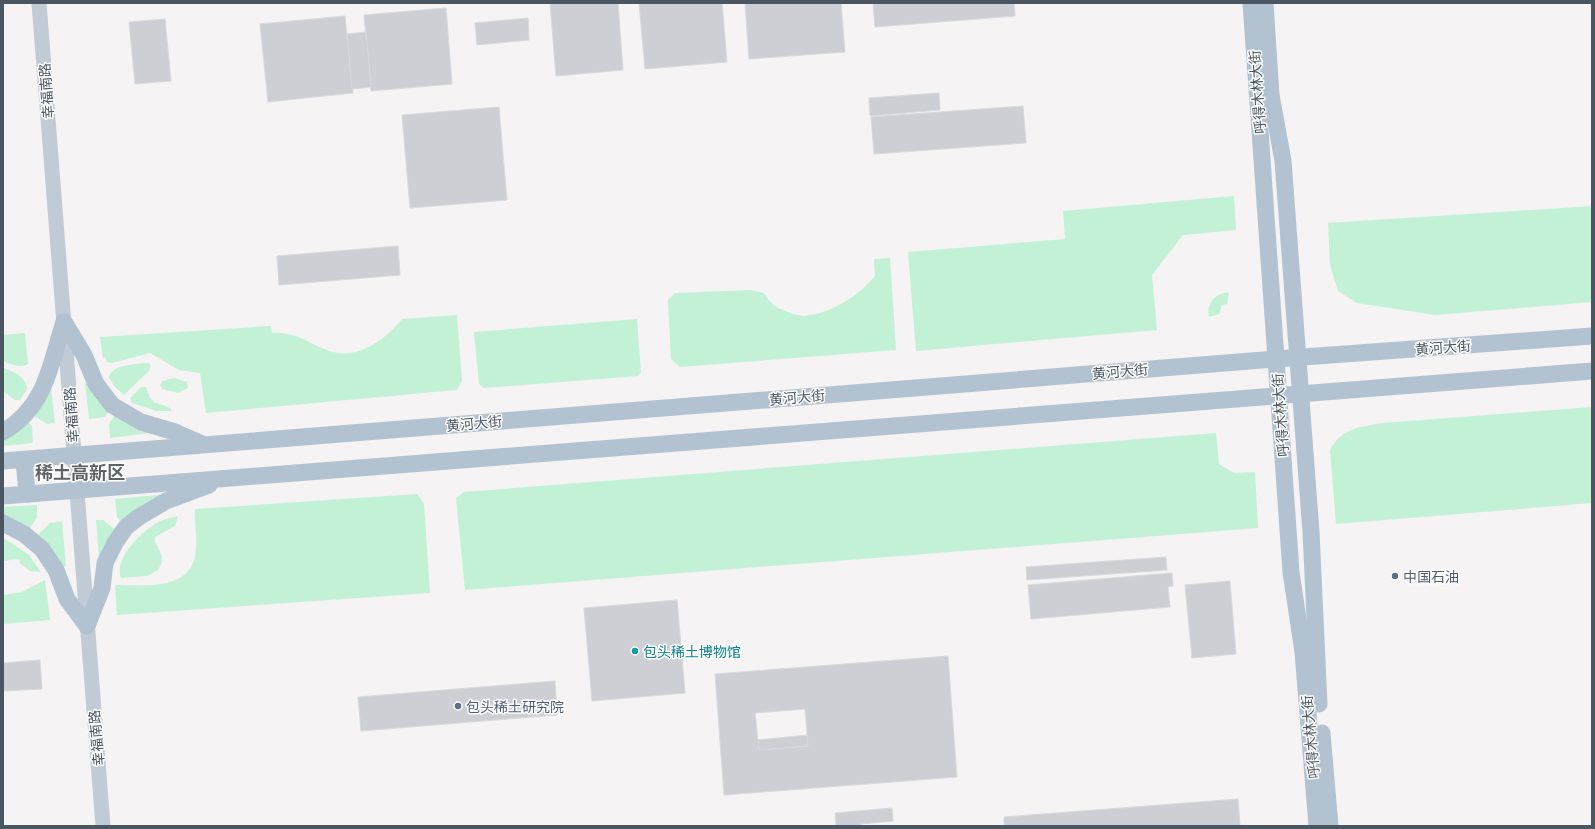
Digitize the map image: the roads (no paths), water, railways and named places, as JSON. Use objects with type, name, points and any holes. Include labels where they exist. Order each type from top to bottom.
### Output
[{"type":"main road","name":"幸福南路","points":[[39,3],[103,826]]},
{"type":"main road","name":"呼得木林大街","points":[[1251,3],[1291,572],[1303,652],[1317,826]]},
{"type":"main road","name":"呼得木林大街","points":[[1265,3],[1272,95],[1283,161],[1311,532],[1319,700],[1330,826]]},
{"type":"main road","points":[[3,432],[22,418],[37,401],[48,376],[64,322]]},
{"type":"main road","points":[[64,322],[84,356],[96,384],[112,405],[141,422],[176,432],[206,445]]},
{"type":"main road","name":"黄河大街","points":[[3,461],[1297,357],[1592,336]]},
{"type":"main road","points":[[3,496],[1592,371]]},
{"type":"main road","points":[[24,460],[27,494]]},
{"type":"main road","points":[[87,626],[102,588],[105,563],[115,543],[126,527],[139,517],[166,501],[196,491],[221,479]]},
{"type":"main road","points":[[3,523],[28,536],[42,549],[56,570],[67,599],[87,626]]},
{"type":"place","name":"中国石油","points":[[1395,576]]},
{"type":"place","name":"包头稀土博物馆","points":[[635,651]]},
{"type":"place","name":"包头稀土研究院","points":[[458,706]]},
{"type":"district","name":"稀土高新区","points":[[80,472]]}]
